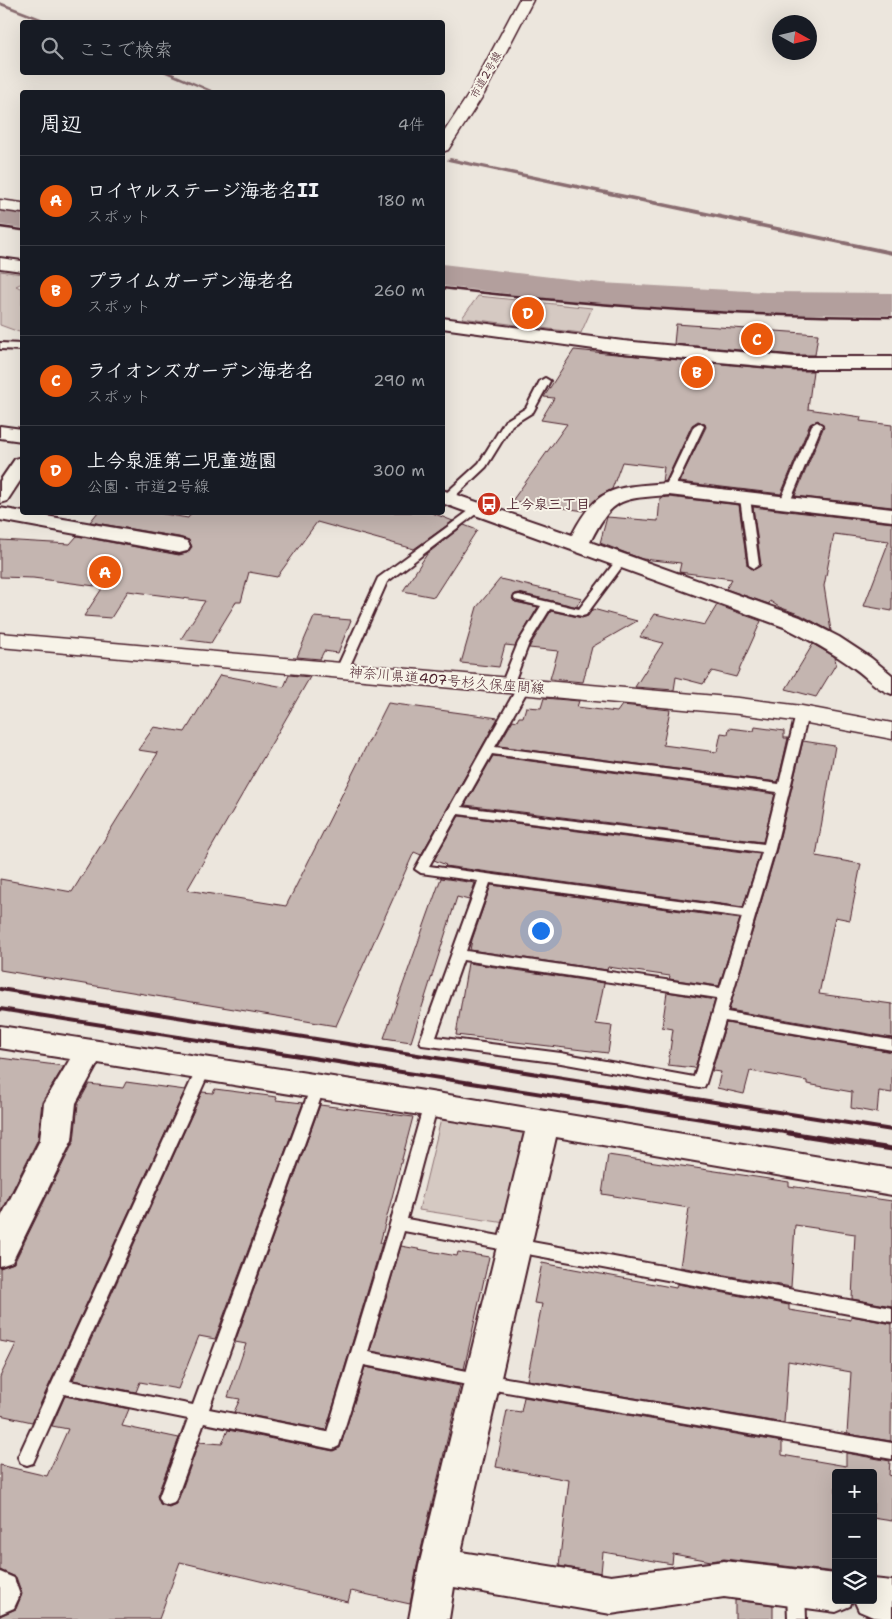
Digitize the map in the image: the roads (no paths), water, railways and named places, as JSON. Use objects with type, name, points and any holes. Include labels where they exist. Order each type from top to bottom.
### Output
[{"type":"main road","name":"市道2号線","points":[[445,143],[456,128],[526,0]]},
{"type":"main road","points":[[0,204],[20,208]]},
{"type":"main road","name":"神奈川県道407号杉久保座間線","points":[[0,640],[739,706],[802,714],[892,731]]},
{"type":"street","points":[[0,263],[20,266]]},
{"type":"street","points":[[445,323],[623,346],[795,363],[860,364],[892,362]]},
{"type":"street","points":[[0,432],[20,435]]},
{"type":"street","points":[[0,497],[20,466]]},
{"type":"street","points":[[578,544],[599,509],[614,498],[637,491],[669,490],[892,515]]},
{"type":"street","points":[[445,497],[792,622],[832,642],[892,687]]},
{"type":"street","points":[[0,514],[179,546]]},
{"type":"street","points":[[0,1037],[431,1104],[892,1182]]},
{"type":"street","points":[[0,1252],[56,1140],[60,1103],[90,1050]]},
{"type":"street","points":[[428,1619],[438,1566],[543,1123]]},
{"type":"street","points":[[438,1566],[611,1595],[724,1579],[796,1604],[832,1594]]},
{"type":"street","points":[[877,1598],[892,1600]]},
{"type":"lane","points":[[0,346],[20,347]]},
{"type":"lane","points":[[445,497],[483,465],[508,423],[530,410],[545,381]]},
{"type":"lane","points":[[669,490],[699,426]]},
{"type":"lane","points":[[785,502],[817,426]]},
{"type":"lane","points":[[745,498],[754,565]]},
{"type":"lane","points":[[342,670],[382,580],[477,508]]},
{"type":"lane","points":[[519,598],[582,614],[622,560]]},
{"type":"lane","points":[[547,605],[527,634],[513,662],[516,686],[488,750],[421,869],[749,914]]},
{"type":"lane","points":[[486,877],[426,1041],[561,1058],[699,1083],[769,849],[802,714]]},
{"type":"lane","points":[[488,750],[784,789]]},
{"type":"lane","points":[[454,810],[769,849]]},
{"type":"lane","points":[[457,954],[725,994]]},
{"type":"lane","points":[[718,1015],[892,1045]]},
{"type":"lane","points":[[27,1457],[204,1068]]},
{"type":"lane","points":[[168,1497],[318,1086]]},
{"type":"lane","points":[[60,1386],[333,1441],[398,1224],[431,1104]]},
{"type":"lane","points":[[398,1224],[892,1315]]},
{"type":"lane","points":[[359,1357],[483,1381],[892,1451]]},
{"type":"waterway","points":[[0,3],[42,20]]},
{"type":"waterway","points":[[172,75],[209,90]]},
{"type":"waterway","points":[[450,160],[892,253]]},
{"type":"waterway","points":[[0,215],[20,218]]},
{"type":"waterway","points":[[445,275],[601,294],[766,303],[892,304]]},
{"type":"railway","points":[[0,227],[20,230]]},
{"type":"railway","points":[[445,288],[610,305],[723,313],[892,317]]},
{"type":"railway","points":[[0,989],[892,1130]]},
{"type":"railway","points":[[0,1009],[797,1134]]},
{"type":"railway","points":[[789,1133],[892,1149]]},
{"type":"place","name":"上今泉涯第二児童遊園","points":[[528,313]]},
{"type":"place","name":"ライオンズガーデン海老名","points":[[757,339]]},
{"type":"place","name":"プライムガーデン海老名","points":[[697,372]]},
{"type":"place","name":"上今泉三丁目","points":[[489,504]]},
{"type":"place","name":"ロイヤルステージ海老名II","points":[[105,572]]}]
